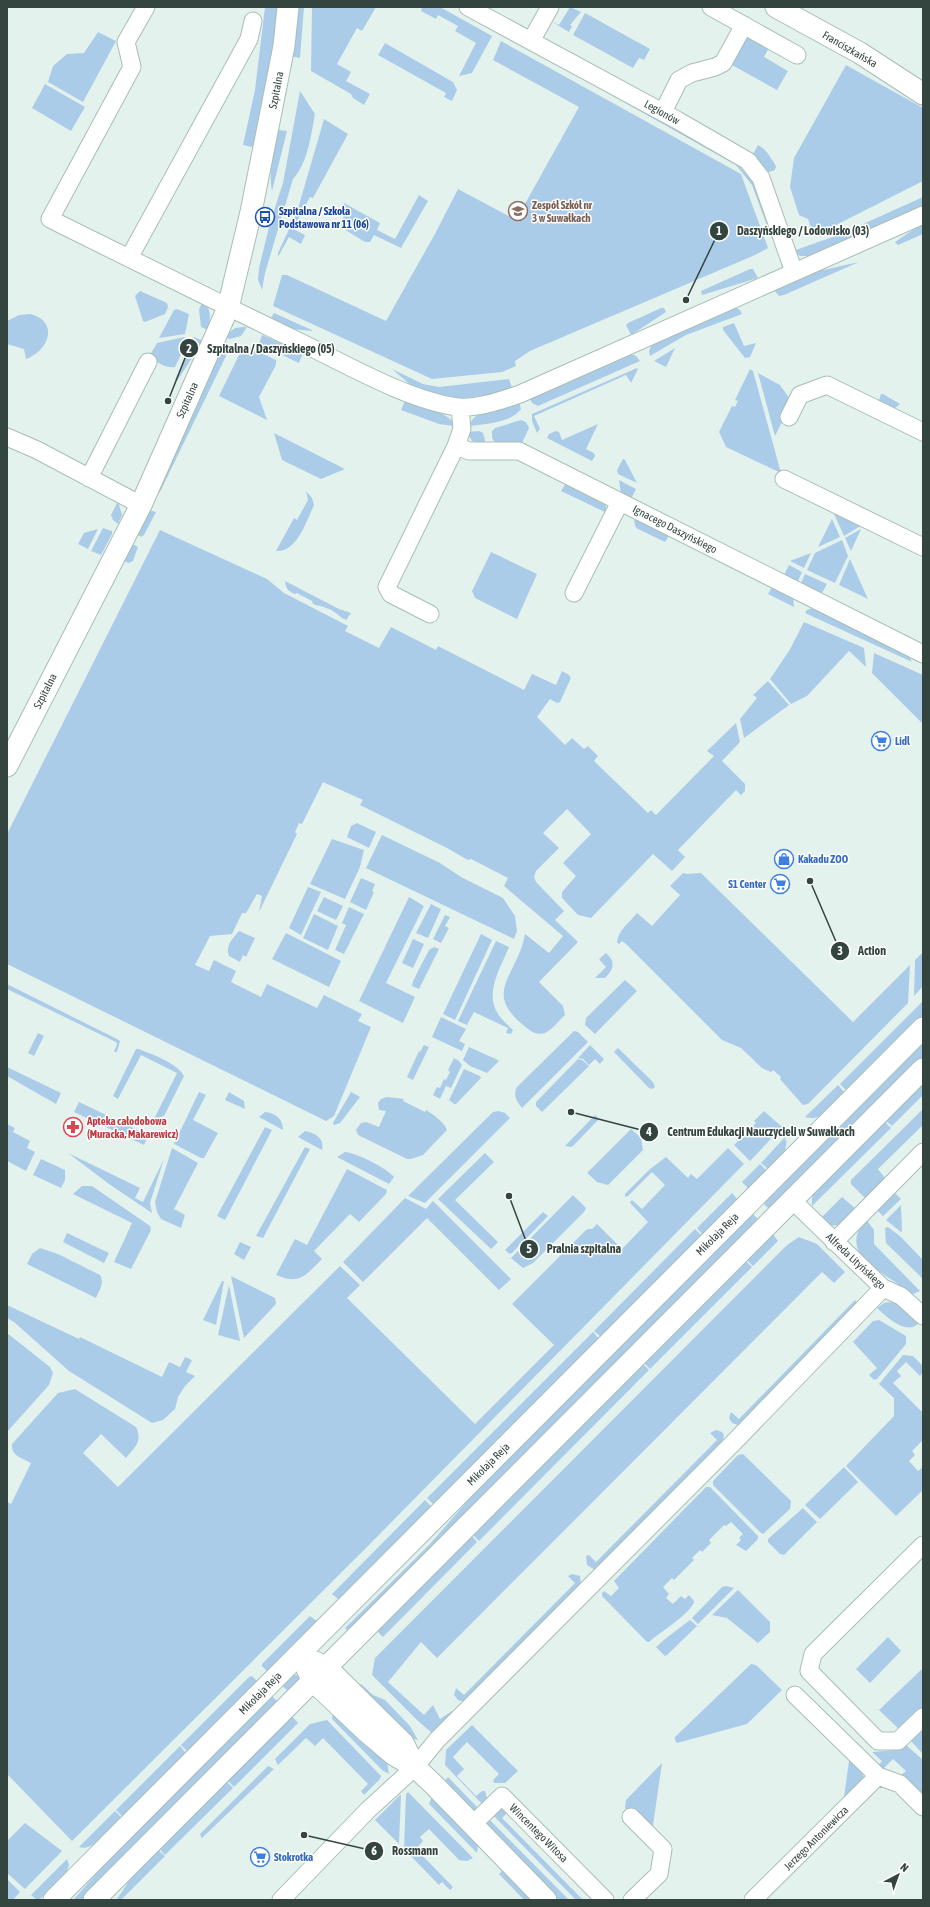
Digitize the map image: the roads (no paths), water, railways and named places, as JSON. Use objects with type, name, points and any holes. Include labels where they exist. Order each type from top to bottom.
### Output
[{"type":"street","points":[[146,7],[126,42],[132,67],[50,219],[203,293],[228,308],[411,394],[436,403],[460,407],[493,403],[520,394],[923,215]]},
{"type":"street","name":"Szpitalna","points":[[7,766],[141,505],[228,308],[264,150],[284,46],[288,7]]},
{"type":"street","name":"Legionów","points":[[468,7],[663,112],[748,161],[760,178],[794,272]]},
{"type":"street","points":[[530,41],[550,7]]},
{"type":"street","points":[[711,7],[797,55]]},
{"type":"street","name":"Franciszkańska","points":[[776,7],[860,53],[923,94]]},
{"type":"street","points":[[129,258],[249,39],[253,21]]},
{"type":"street","points":[[663,112],[679,80],[692,73],[715,67],[723,63],[744,25]]},
{"type":"street","points":[[90,478],[148,362]]},
{"type":"street","points":[[789,417],[800,395],[827,384],[923,432]]},
{"type":"street","points":[[430,614],[391,594],[388,587],[456,446],[462,429],[460,407]]},
{"type":"street","points":[[7,437],[37,450],[141,505]]},
{"type":"street","name":"Ignacego Daszyńskiego","points":[[456,446],[469,451],[519,451],[923,654]]},
{"type":"street","points":[[784,479],[923,547]]},
{"type":"street","points":[[574,593],[620,502]]},
{"type":"street","name":"Mikołaja Reja","points":[[54,1900],[923,1028]]},
{"type":"street","points":[[94,1900],[923,1069]]},
{"type":"street","points":[[834,1242],[923,1152]]},
{"type":"street","name":"Alfreda Lityńskiego","points":[[792,1200],[883,1288],[901,1296],[923,1316]]},
{"type":"street","points":[[281,1900],[368,1810],[415,1767],[438,1740],[738,1438],[883,1288]]},
{"type":"street","points":[[923,1545],[813,1654],[809,1671],[878,1741],[898,1741],[923,1717]]},
{"type":"street","points":[[299,1654],[320,1674],[368,1733],[394,1755],[415,1767],[546,1900]]},
{"type":"street","points":[[795,1695],[878,1776],[900,1784],[923,1807]]},
{"type":"street","name":"Jerzego Antoniewicza","points":[[761,1898],[878,1776]]},
{"type":"street","name":"Wincentego Witosa","points":[[472,1825],[502,1796],[605,1900]]},
{"type":"street","points":[[631,1817],[663,1849],[659,1874],[632,1900]]},
{"type":"place","name":"Zespół Szkół nr 3 w Suwałkach","points":[[518,211]]},
{"type":"place","name":"Szpitalna / Szkoła Podstawowa nr 11 (06)","points":[[265,217]]},
{"type":"place","name":"Daszyńskiego / Lodowisko (03)","points":[[686,300]]},
{"type":"place","name":"Szpitalna / Daszyńskiego (05)","points":[[168,401]]},
{"type":"place","name":"Lidl","points":[[881,741]]},
{"type":"place","name":"Kakadu ZOO","points":[[784,859]]},
{"type":"place","name":"Action","points":[[810,881]]},
{"type":"place","name":"S1 Center","points":[[780,884]]},
{"type":"place","name":"Centrum Edukacji Nauczycieli w Suwałkach","points":[[571,1112]]},
{"type":"place","name":"Apteka całodobowa (Muracka, Makarewicz)","points":[[73,1127]]},
{"type":"place","name":"Pralnia szpitalna","points":[[509,1196]]},
{"type":"place","name":"Rossmann","points":[[304,1835]]},
{"type":"place","name":"Stokrotka","points":[[260,1857]]}]
